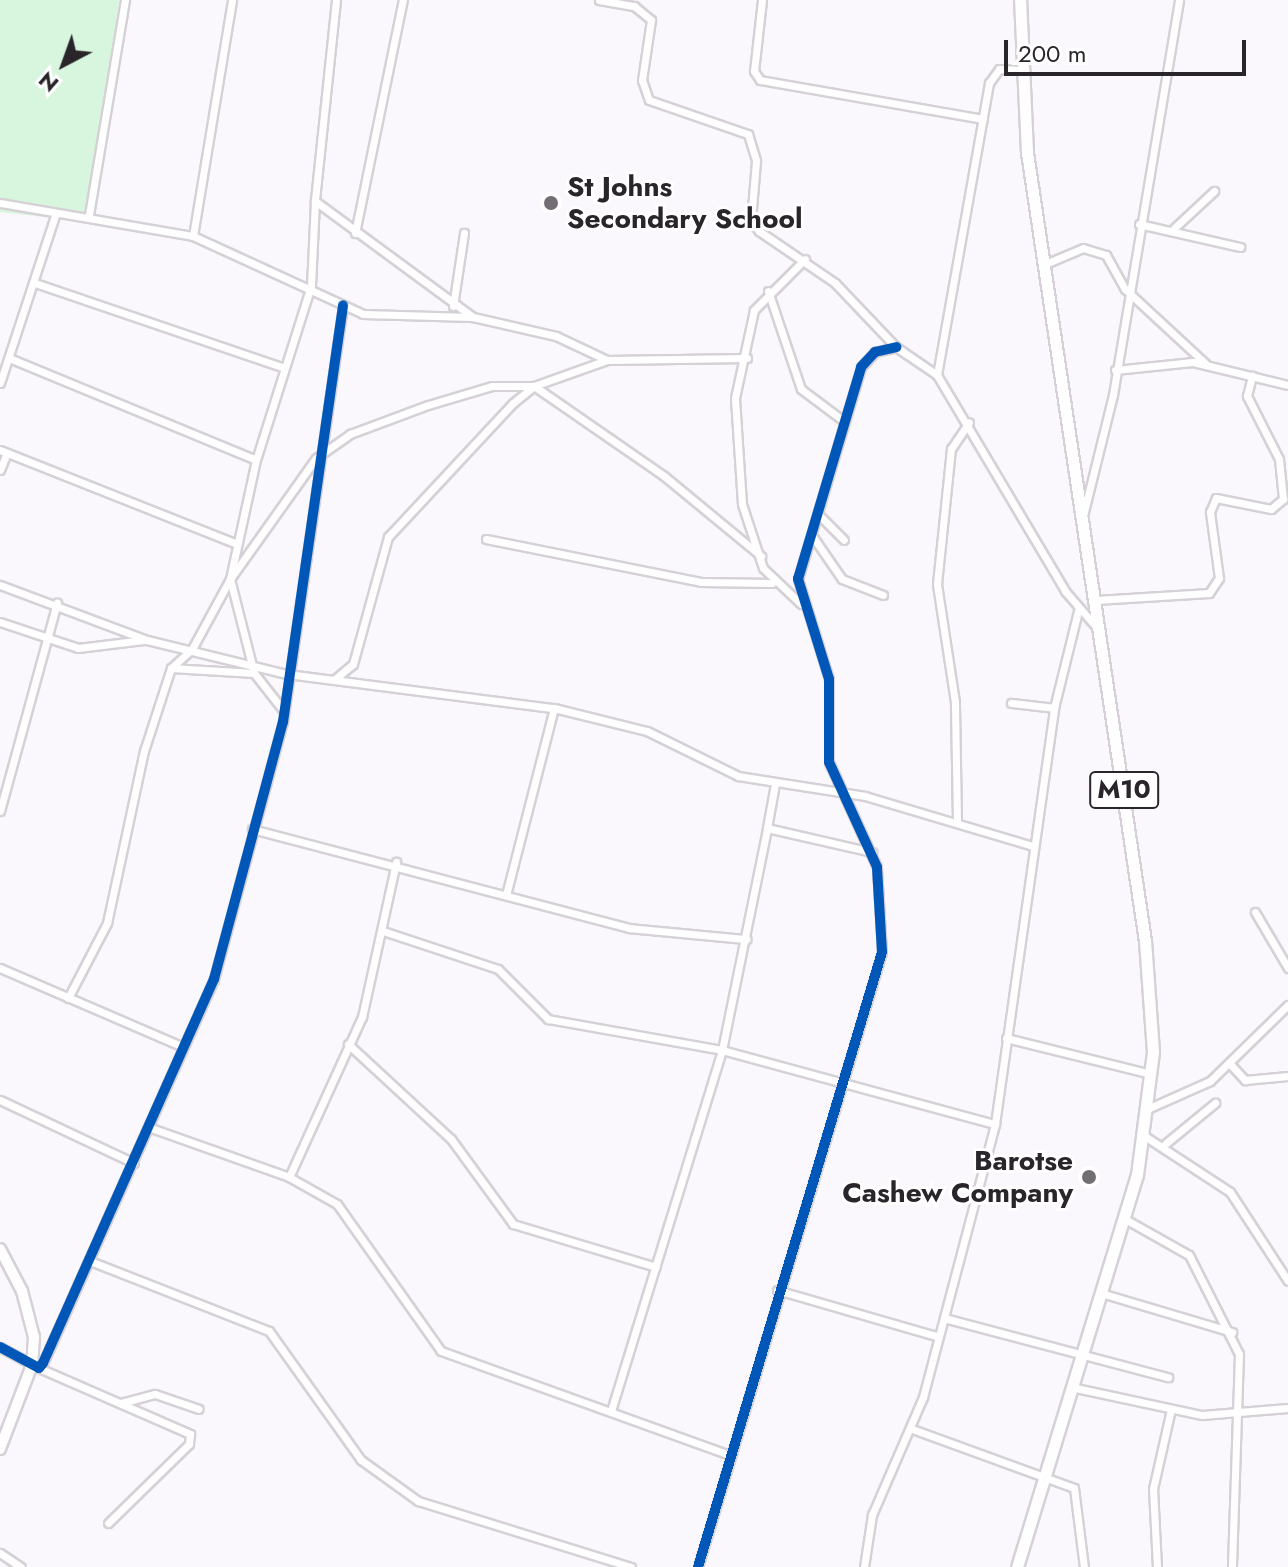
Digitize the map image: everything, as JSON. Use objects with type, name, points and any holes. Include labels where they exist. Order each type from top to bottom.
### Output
[{"type":"main road","name":"M10","points":[[1017,1567],[1125,1219],[1152,1074],[1145,941],[1045,264],[1020,70],[1020,0]]},
{"type":"main road","points":[[0,1249],[3,1261],[31,1313],[35,1367],[0,1449]]},
{"type":"street","points":[[89,215],[125,0]]},
{"type":"street","points":[[193,236],[232,0]]},
{"type":"street","points":[[283,710],[250,664],[230,579],[235,543],[256,460],[311,286],[315,201],[336,0]]},
{"type":"street","points":[[355,233],[403,0]]},
{"type":"street","points":[[599,0],[633,3],[654,26],[642,80],[649,100],[742,127],[756,161],[751,220],[805,259],[896,347],[937,375],[969,422],[1078,611],[1101,631]]},
{"type":"street","points":[[762,0],[754,71],[760,80],[983,119]]},
{"type":"street","points":[[1083,516],[1115,370],[1125,289],[1179,0]]},
{"type":"street","points":[[937,375],[993,72],[1020,70]]},
{"type":"street","points":[[1171,231],[1214,191]]},
{"type":"street","points":[[315,201],[453,306],[473,317],[556,336],[607,360]]},
{"type":"street","points":[[0,203],[56,213],[89,215],[193,236],[311,286],[343,305],[411,321],[473,317]]},
{"type":"street","points":[[0,383],[56,213]]},
{"type":"street","points":[[1139,224],[1240,247]]},
{"type":"street","points":[[453,306],[464,233]]},
{"type":"street","points":[[1045,264],[1075,249],[1094,250],[1119,267],[1125,289],[1206,364]]},
{"type":"street","points":[[801,604],[772,583],[739,491],[735,398],[747,358],[754,310],[768,291],[805,259]]},
{"type":"street","points":[[35,283],[284,368]]},
{"type":"street","points":[[768,291],[801,389],[841,419]]},
{"type":"street","points":[[35,1367],[90,1261],[214,979],[283,710],[316,458],[343,305]]},
{"type":"street","points":[[698,1567],[777,1290],[845,1082],[882,952],[882,897],[872,852],[826,748],[829,679],[801,604],[798,579],[819,515],[841,419],[861,367],[875,352],[896,347]]},
{"type":"street","points":[[9,358],[256,460]]},
{"type":"street","points":[[68,998],[107,923],[144,751],[171,668],[192,649],[230,579],[316,458],[350,434],[428,405],[492,386],[534,386],[607,360],[747,358]]},
{"type":"street","points":[[1115,370],[1169,360],[1206,364],[1288,385]]},
{"type":"street","points":[[1096,600],[1209,593],[1219,578],[1210,512],[1216,498],[1271,509],[1283,499],[1279,459],[1247,396],[1252,376]]},
{"type":"street","points":[[534,386],[664,476],[761,556]]},
{"type":"street","points":[[335,679],[353,664],[388,537],[465,448],[534,386]]},
{"type":"street","points":[[957,821],[955,702],[937,584],[951,449],[969,422]]},
{"type":"street","points":[[0,470],[3,451],[235,543]]},
{"type":"street","points":[[819,515],[844,540]]},
{"type":"street","points":[[813,537],[842,579],[883,595]]},
{"type":"street","points":[[486,539],[701,582],[772,583]]},
{"type":"street","points":[[0,585],[57,603],[147,640],[287,674],[554,708],[647,731],[726,771],[775,784],[844,794],[957,821],[1033,846]]},
{"type":"street","points":[[0,811],[57,603]]},
{"type":"street","points":[[864,1567],[872,1515],[912,1429],[995,1124],[1054,708],[1078,611]]},
{"type":"street","points":[[0,622],[46,641],[78,648],[147,640]]},
{"type":"street","points":[[171,668],[254,673]]},
{"type":"street","points":[[1011,703],[1054,708]]},
{"type":"street","points":[[506,895],[554,708]]},
{"type":"street","points":[[611,1411],[722,1050],[775,784]]},
{"type":"street","points":[[767,828],[872,852]]},
{"type":"street","points":[[252,829],[396,862],[629,928],[746,939]]},
{"type":"street","points":[[289,1177],[348,1044],[383,931],[396,862]]},
{"type":"street","points":[[1255,912],[1288,968]]},
{"type":"street","points":[[383,931],[498,969],[548,1019],[722,1050],[995,1124]]},
{"type":"street","points":[[0,968],[183,1047]]},
{"type":"street","points":[[1147,1109],[1186,1095],[1231,1065],[1288,1005]]},
{"type":"street","points":[[1006,1038],[1152,1074]]},
{"type":"street","points":[[348,1044],[451,1139],[513,1224],[656,1267]]},
{"type":"street","points":[[1231,1065],[1245,1080],[1288,1076]]},
{"type":"street","points":[[0,1100],[134,1163]]},
{"type":"street","points":[[1165,1144],[1215,1103]]},
{"type":"street","points":[[151,1128],[289,1177],[337,1204],[358,1227],[441,1351],[730,1455]]},
{"type":"street","points":[[1143,1135],[1165,1144],[1230,1192],[1288,1281]]},
{"type":"street","points":[[1125,1219],[1189,1255],[1232,1332],[1238,1411],[1232,1567]]},
{"type":"street","points":[[90,1261],[269,1331],[361,1460],[418,1501],[616,1565],[631,1567]]},
{"type":"street","points":[[777,1290],[936,1336]]},
{"type":"street","points":[[1101,1293],[1232,1332]]},
{"type":"street","points":[[944,1318],[1080,1358],[1168,1377]]},
{"type":"street","points":[[0,1347],[35,1367],[183,1427],[191,1441],[108,1523]]},
{"type":"street","points":[[1071,1387],[1171,1409],[1238,1411],[1288,1408]]},
{"type":"street","points":[[121,1403],[155,1394],[199,1409]]},
{"type":"street","points":[[1157,1567],[1153,1489],[1171,1409]]},
{"type":"street","points":[[912,1429],[1048,1474],[1079,1494],[1084,1567]]},
{"type":"street","points":[[0,1553],[21,1567]]},
{"type":"green space","points":[[0,0],[119,0],[89,222],[0,212]]},
{"type":"cycle path","points":[[0,1347],[39,1368],[43,1363],[214,979],[283,722],[343,305]]},
{"type":"cycle path","points":[[698,1567],[882,952],[877,867],[829,762],[829,679],[798,579],[861,367],[875,352],[896,347]]},
{"type":"place","name":"St Johns Secondary School","points":[[551,203]]},
{"type":"place","name":"Barotse Cashew Company","points":[[1089,1177]]}]
